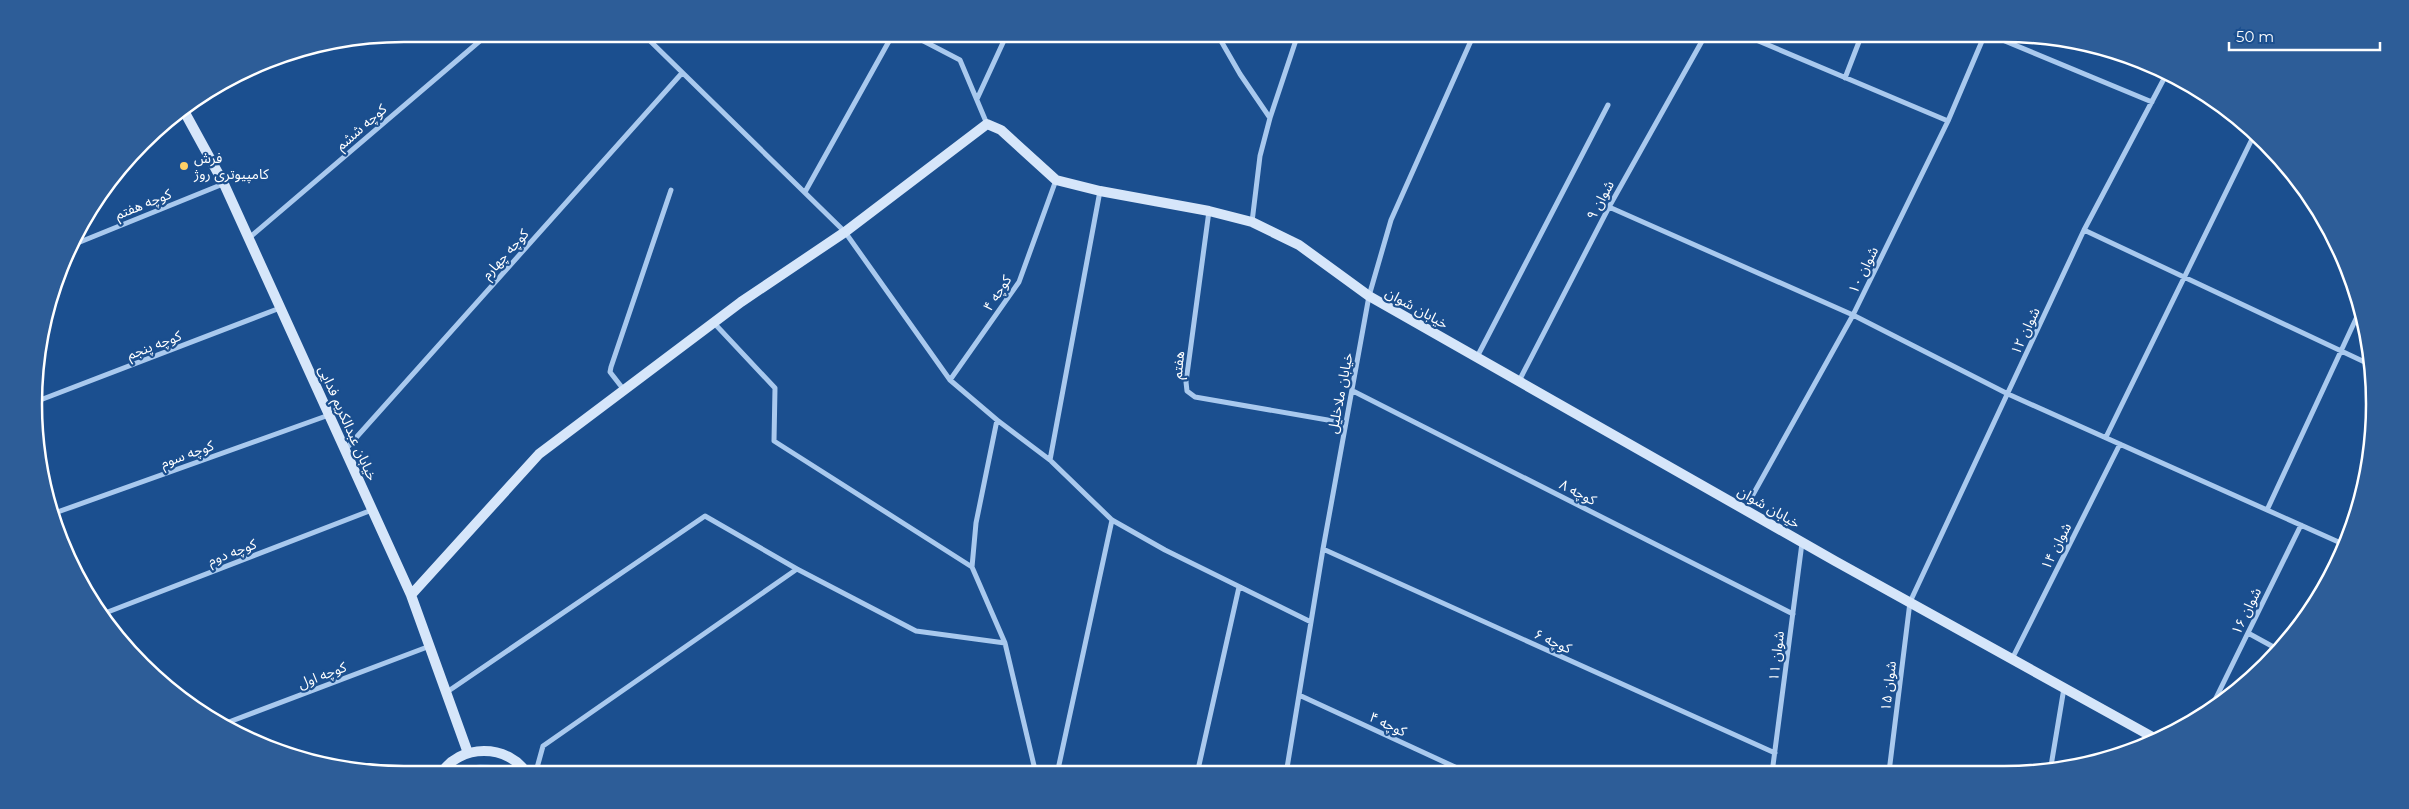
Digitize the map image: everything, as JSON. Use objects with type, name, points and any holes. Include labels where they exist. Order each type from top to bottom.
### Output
[{"type":"street","name":"کوچه ششم","points":[[249,238],[479,42]]},
{"type":"street","points":[[652,42],[845,232],[950,380],[997,420],[1050,460],[1112,520],[1165,550],[1311,622]]},
{"type":"street","points":[[805,192],[889,42]]},
{"type":"street","points":[[925,42],[960,60],[988,124],[1001,130],[1056,180]]},
{"type":"street","points":[[977,99],[1003,42]]},
{"type":"street","points":[[1222,42],[1240,74],[1270,118]]},
{"type":"street","points":[[1252,222],[1260,156],[1270,118],[1295,42]]},
{"type":"street","name":"خیابان ملاخلیل","points":[[1287,766],[1323,549],[1369,296],[1390,220],[1470,42]]},
{"type":"street","name":"شوان ۹","points":[[1519,381],[1609,207],[1702,42]]},
{"type":"street","points":[[1761,42],[1948,122]]},
{"type":"street","points":[[1845,78],[1859,42]]},
{"type":"street","name":"شوان ۱۰","points":[[1744,509],[1853,315],[1948,122],[1983,42]]},
{"type":"street","points":[[2007,42],[2152,102]]},
{"type":"street","name":"کوچه چهارم","points":[[345,450],[682,73]]},
{"type":"street","name":"شوان ۱۲","points":[[1910,602],[2084,230],[2164,79]]},
{"type":"street","points":[[1476,357],[1608,105]]},
{"type":"street","name":"خیابان عبدالکریم فدایی","points":[[186,115],[224,184],[411,595],[431,646],[468,753]]},
{"type":"street","points":[[411,595],[539,454],[713,322],[845,232],[988,124]]},
{"type":"street","points":[[2106,438],[2251,140]]},
{"type":"street","name":"خیابان شوان","points":[[1056,180],[1100,192],[1209,211],[1252,222],[1299,245],[1369,296],[1802,542],[2150,736]]},
{"type":"street","name":"کوچه ۴","points":[[950,380],[1019,282],[1056,180]]},
{"type":"street","name":"کوچه هفتم","points":[[81,241],[224,184]]},
{"type":"street","points":[[624,390],[610,372],[610,367],[670,190]]},
{"type":"street","points":[[1050,460],[1100,192]]},
{"type":"street","points":[[1609,207],[1853,315],[2008,394],[2339,542]]},
{"type":"street","name":"هفتم","points":[[1209,211],[1187,391],[1195,397],[1345,423]]},
{"type":"street","points":[[2084,230],[2364,361]]},
{"type":"street","name":"کوچه پنجم","points":[[42,399],[280,308]]},
{"type":"street","points":[[2267,510],[2356,319]]},
{"type":"street","points":[[713,322],[775,388],[774,441],[972,567]]},
{"type":"street","name":"کوچه ۸","points":[[1353,391],[1793,614]]},
{"type":"street","name":"کوچه سوم","points":[[59,511],[329,415]]},
{"type":"street","points":[[997,420],[976,523],[972,567],[1005,643],[1034,766]]},
{"type":"street","name":"شوان ۱۴","points":[[2012,659],[2120,444]]},
{"type":"street","name":"کوچه دوم","points":[[108,611],[372,510]]},
{"type":"street","points":[[447,692],[705,516],[798,569],[916,631],[1005,643]]},
{"type":"street","points":[[1059,766],[1112,520]]},
{"type":"street","name":"شوان ۱۶","points":[[2216,698],[2301,525]]},
{"type":"street","name":"شوان ۱۱","points":[[1773,766],[1802,542]]},
{"type":"street","name":"کوچه ۶","points":[[1323,549],[1775,753]]},
{"type":"street","points":[[537,766],[543,746],[798,569]]},
{"type":"street","points":[[1199,766],[1239,587]]},
{"type":"street","name":"شوان ۱۵","points":[[1890,766],[1910,602]]},
{"type":"street","points":[[2248,633],[2273,647]]},
{"type":"street","name":"کوچه اول","points":[[230,722],[431,646]]},
{"type":"street","points":[[2051,763],[2064,688]]},
{"type":"street","name":"کوچه ۴","points":[[1299,695],[1453,766]]},
{"type":"street","points":[[447,766],[457,757],[468,753],[492,751],[510,757],[521,766]]},
{"type":"shaded area","points":[[480,764],[497,766],[472,766]]},
{"type":"place","name":"فرش کامپیوتری روژ","points":[[184,166]]}]
